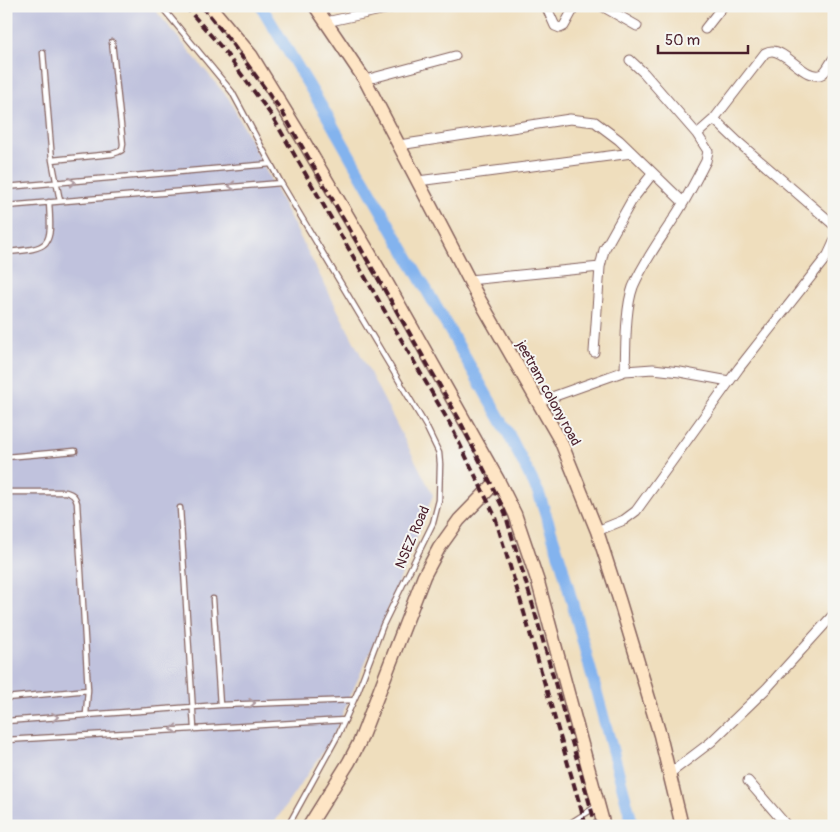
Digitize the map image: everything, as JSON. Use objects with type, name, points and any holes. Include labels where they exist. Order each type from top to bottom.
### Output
[{"type":"street","points":[[210,6],[251,55],[300,135],[387,283],[516,514],[538,582],[604,826]]},
{"type":"street","name":"jeetram colony road","points":[[315,6],[365,80],[478,297],[561,442],[597,530],[640,665],[660,735],[682,826]]},
{"type":"street","points":[[326,22],[399,6]]},
{"type":"street","points":[[546,6],[556,26],[560,28],[564,26],[575,6]]},
{"type":"street","points":[[602,6],[637,26]]},
{"type":"street","points":[[705,29],[723,6]]},
{"type":"street","points":[[697,134],[714,119],[764,53],[770,50],[777,52],[808,73],[816,76],[821,75],[826,70],[834,58]]},
{"type":"street","points":[[365,80],[455,56]]},
{"type":"street","points":[[625,371],[628,319],[633,288],[706,161],[708,151],[697,134],[644,73],[630,60]]},
{"type":"street","points":[[399,145],[570,119],[595,122],[619,140],[683,202]]},
{"type":"street","points":[[714,119],[834,225]]},
{"type":"street","points":[[418,181],[632,152]]},
{"type":"street","points":[[594,352],[600,267],[604,250],[632,200],[653,173]]},
{"type":"street","points":[[597,530],[624,520],[636,511],[729,381],[828,255],[834,242]]},
{"type":"street","points":[[469,280],[600,267]]},
{"type":"street","points":[[538,402],[625,371],[653,369],[729,381]]},
{"type":"street","points":[[310,826],[360,742],[424,576],[435,555],[459,520],[498,480]]},
{"type":"street","points":[[669,774],[711,742],[767,688],[834,614]]},
{"type":"street","points":[[748,781],[787,826]]},
{"type":"lane","name":"NSEZ Road","points":[[161,6],[232,92],[281,183],[421,418],[439,453],[439,500],[433,523],[383,625],[345,720],[288,826]]},
{"type":"lane","points":[[52,160],[112,154],[122,150],[123,144],[112,42]]},
{"type":"lane","points":[[42,53],[52,160],[60,201]]},
{"type":"lane","points":[[6,187],[271,164]]},
{"type":"lane","points":[[6,206],[281,183]]},
{"type":"lane","points":[[6,252],[32,250],[41,247],[47,241],[50,234],[49,202]]},
{"type":"lane","points":[[6,458],[75,451]]},
{"type":"lane","points":[[6,492],[66,492],[72,493],[76,498],[88,690],[86,714]]},
{"type":"lane","points":[[180,508],[194,728]]},
{"type":"lane","points":[[213,599],[220,705]]},
{"type":"lane","points":[[6,698],[88,690]]},
{"type":"lane","points":[[6,721],[220,705],[354,700]]},
{"type":"lane","points":[[6,740],[345,720]]},
{"type":"lane","points":[[566,826],[599,806]]},
{"type":"shaded area","points":[[6,6],[152,6],[229,99],[433,495],[382,625],[331,740],[272,826],[6,826]]},
{"type":"waterway","points":[[261,6],[326,114],[506,429],[539,494],[562,565],[633,826]]},
{"type":"railway","points":[[185,6],[222,48],[272,116],[450,424],[494,514],[586,826]]},
{"type":"railway","points":[[202,6],[281,110],[459,419],[504,510],[596,826]]}]
